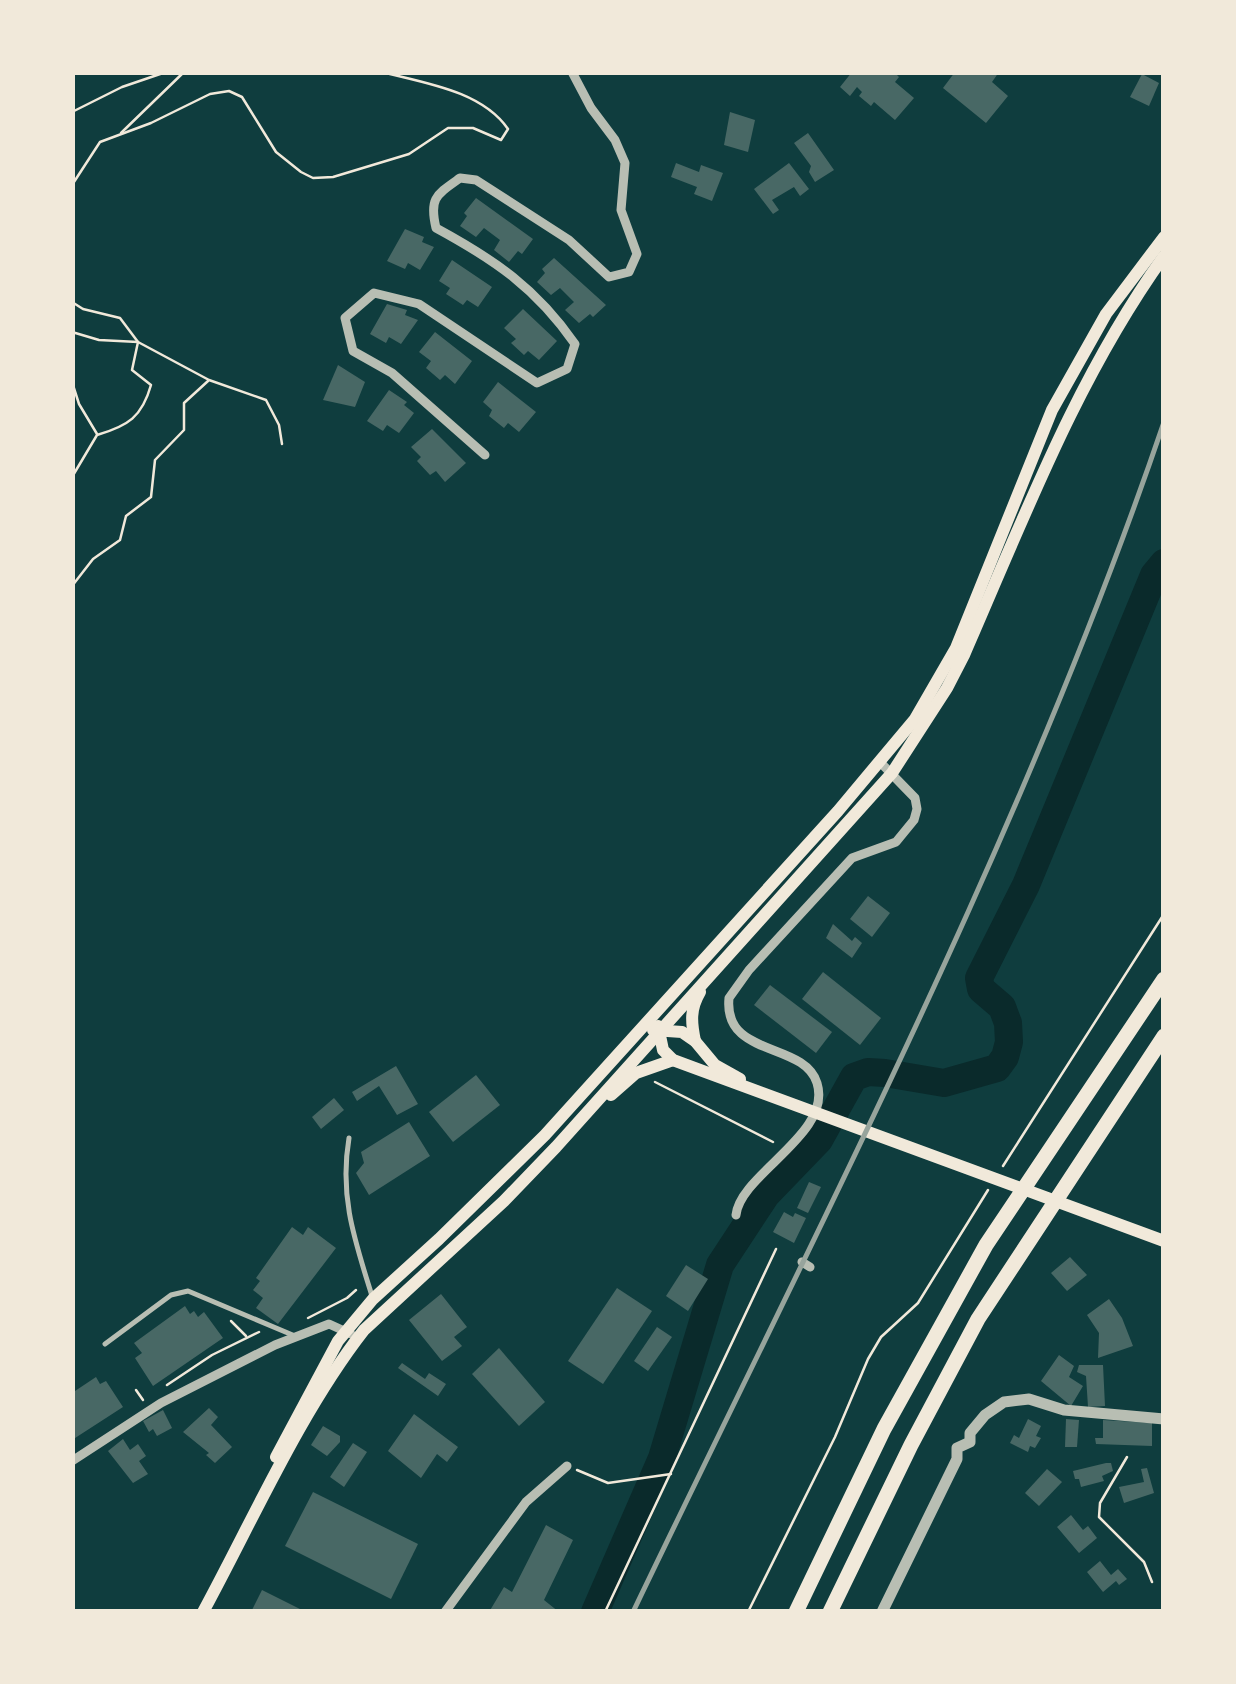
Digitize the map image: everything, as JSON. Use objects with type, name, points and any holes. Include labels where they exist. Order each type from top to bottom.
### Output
[{"type":"highway","points":[[796,1612],[884,1430],[978,1260],[1164,979]]},
{"type":"highway","points":[[830,1612],[911,1445],[978,1320],[1164,1036]]},
{"type":"main road","points":[[203,1612],[372,1298],[439,1240],[545,1135],[880,762],[914,719],[956,648],[1042,433],[1106,314],[1164,237]]},
{"type":"main road","points":[[352,1335],[504,1201],[556,1147],[892,773],[964,655],[1057,440],[1096,361],[1164,256]]},
{"type":"main road","points":[[696,1041],[690,1022],[694,1002],[713,972]]},
{"type":"main road","points":[[655,1014],[663,1050],[673,1060],[1164,1241]]},
{"type":"main road","points":[[643,1029],[682,1032],[696,1041],[715,1065],[786,1104]]},
{"type":"main road","points":[[556,1147],[636,1072],[673,1060]]},
{"type":"street","points":[[486,454],[392,374],[353,351],[344,318],[374,294],[419,304],[537,383],[567,368],[575,344],[550,308],[520,280],[436,228],[432,209],[438,194],[460,178],[476,180],[569,240],[609,277],[629,272],[637,254],[621,210],[625,163],[572,72]]},
{"type":"street","points":[[736,1216],[737,1202],[788,1150],[818,1104],[817,1082],[804,1066],[742,1034],[731,1019],[728,998],[748,970],[852,858],[886,847],[907,830],[917,809],[915,798],[880,762]]},
{"type":"street","points":[[72,1461],[160,1403],[295,1336],[329,1324],[352,1335]]},
{"type":"street","points":[[882,1612],[957,1459],[958,1448],[970,1442],[970,1434],[986,1415],[1004,1402],[1029,1399],[1064,1410],[1164,1418]]},
{"type":"street","points":[[445,1612],[526,1502],[567,1466]]},
{"type":"lane","points":[[1042,433],[1057,440]]},
{"type":"lane","points":[[349,1138],[344,1171],[352,1229],[372,1298]]},
{"type":"lane","points":[[105,1344],[171,1296],[188,1291],[295,1336]]},
{"type":"path","points":[[72,112],[122,87],[166,72]]},
{"type":"path","points":[[120,134],[184,72]]},
{"type":"path","points":[[72,185],[100,142],[152,123],[210,94],[229,91],[242,97],[276,152],[313,178],[333,177],[409,154],[448,128],[474,128],[500,140],[506,136],[508,129],[483,104],[382,72]]},
{"type":"path","points":[[72,302],[120,318],[138,342],[209,380],[266,400],[279,426],[282,444]]},
{"type":"path","points":[[72,332],[99,340],[138,342]]},
{"type":"path","points":[[72,478],[98,436],[123,428],[145,405],[151,385],[132,370],[138,342]]},
{"type":"path","points":[[72,586],[93,559],[120,540],[126,516],[151,497],[155,460],[184,430],[184,403],[209,380]]},
{"type":"path","points":[[72,382],[79,404],[98,436]]},
{"type":"path","points":[[1002,1167],[1164,914]]},
{"type":"path","points":[[636,1072],[788,1150]]},
{"type":"path","points":[[748,1612],[836,1437],[868,1358],[881,1337],[918,1302],[987,1191]]},
{"type":"path","points":[[605,1612],[776,1249]]},
{"type":"path","points":[[306,1326],[308,1317],[347,1298],[366,1278]]},
{"type":"path","points":[[157,1391],[232,1344],[260,1331],[276,1330]]},
{"type":"path","points":[[136,1390],[144,1400]]},
{"type":"path","points":[[1126,1458],[1100,1502],[1099,1516],[1144,1562],[1152,1582]]},
{"type":"path","points":[[567,1466],[608,1483],[669,1475]]},
{"type":"building","points":[[852,72],[894,72],[899,77],[895,82],[914,98],[895,120],[874,102],[871,106],[859,96],[862,92],[857,87],[850,96],[840,87]]},
{"type":"building","points":[[955,72],[999,72],[992,82],[1008,96],[986,123],[943,88]]},
{"type":"building","points":[[1142,74],[1159,83],[1149,106],[1130,97]]},
{"type":"building","points":[[730,112],[755,120],[748,152],[724,145]]},
{"type":"building","points":[[808,133],[834,170],[815,182],[809,172],[811,166],[794,143]]},
{"type":"building","points":[[676,163],[699,172],[701,165],[723,173],[712,201],[694,194],[697,187],[671,177]]},
{"type":"building","points":[[789,163],[809,189],[800,196],[794,187],[772,200],[779,210],[773,214],[754,189]]},
{"type":"building","points":[[476,198],[533,239],[522,254],[518,251],[509,262],[494,250],[500,240],[484,228],[476,237],[460,226]]},
{"type":"building","points":[[405,229],[424,237],[422,242],[434,247],[420,270],[408,263],[405,269],[387,261]]},
{"type":"building","points":[[554,258],[606,305],[593,317],[590,314],[579,323],[565,310],[574,302],[560,288],[551,295],[537,282],[545,273],[542,269]]},
{"type":"building","points":[[452,260],[492,287],[478,307],[467,300],[463,305],[446,294],[450,288],[439,281]]},
{"type":"building","points":[[387,304],[407,310],[405,315],[418,320],[401,344],[389,337],[386,343],[370,334]]},
{"type":"building","points":[[523,309],[557,341],[539,360],[528,351],[524,355],[511,343],[516,339],[504,328]]},
{"type":"building","points":[[435,332],[472,361],[455,384],[445,375],[440,380],[426,368],[431,361],[419,352]]},
{"type":"building","points":[[338,365],[365,382],[355,407],[323,400]]},
{"type":"building","points":[[498,382],[536,412],[519,432],[508,423],[504,428],[489,416],[492,410],[483,402]]},
{"type":"building","points":[[389,390],[407,402],[404,405],[414,413],[399,433],[387,425],[383,431],[367,421]]},
{"type":"building","points":[[432,429],[466,463],[445,482],[436,471],[430,475],[411,447]]},
{"type":"building","points":[[868,896],[890,913],[872,937],[850,919]]},
{"type":"building","points":[[833,924],[852,941],[855,937],[862,943],[852,958],[826,938]]},
{"type":"building","points":[[823,972],[881,1018],[860,1045],[802,999]]},
{"type":"building","points":[[770,985],[832,1032],[816,1053],[754,1005]]},
{"type":"building","points":[[396,1066],[418,1104],[397,1115],[379,1086],[357,1101],[352,1092]]},
{"type":"building","points":[[476,1075],[500,1105],[453,1142],[429,1112]]},
{"type":"building","points":[[334,1098],[344,1110],[321,1129],[312,1117]]},
{"type":"building","points":[[409,1122],[430,1156],[369,1195],[356,1173],[364,1163],[361,1152]]},
{"type":"building","points":[[809,1182],[821,1187],[808,1213],[797,1208]]},
{"type":"building","points":[[784,1212],[806,1218],[794,1243],[773,1232]]},
{"type":"building","points":[[292,1227],[303,1235],[308,1227],[336,1248],[278,1324],[256,1308],[263,1298],[253,1290],[260,1281],[256,1278]]},
{"type":"building","points":[[1070,1257],[1087,1275],[1067,1291],[1051,1273]]},
{"type":"building","points":[[686,1265],[708,1279],[688,1311],[666,1296]]},
{"type":"building","points":[[617,1288],[652,1311],[603,1384],[568,1361]]},
{"type":"building","points":[[441,1294],[467,1327],[454,1337],[462,1346],[442,1361],[409,1320]]},
{"type":"building","points":[[1109,1299],[1133,1346],[1098,1358],[1099,1333],[1087,1315]]},
{"type":"building","points":[[185,1306],[198,1317],[204,1312],[223,1338],[153,1386],[135,1358],[142,1353],[134,1343]]},
{"type":"building","points":[[657,1327],[672,1337],[648,1371],[634,1361]]},
{"type":"building","points":[[499,1348],[545,1402],[519,1426],[472,1374]]},
{"type":"building","points":[[1059,1355],[1074,1366],[1069,1377],[1083,1386],[1071,1406],[1041,1381]]},
{"type":"building","points":[[402,1363],[425,1379],[429,1373],[446,1384],[438,1396],[398,1368]]},
{"type":"building","points":[[1079,1365],[1103,1365],[1105,1406],[1088,1407],[1086,1376],[1077,1372]]},
{"type":"building","points":[[96,1377],[100,1384],[106,1381],[123,1407],[72,1440],[72,1393]]},
{"type":"building","points":[[209,1408],[218,1417],[211,1425],[232,1447],[215,1463],[206,1455],[209,1453],[183,1432]]},
{"type":"building","points":[[163,1410],[172,1428],[157,1436],[153,1429],[149,1432],[143,1421]]},
{"type":"building","points":[[414,1414],[458,1447],[447,1462],[437,1454],[421,1478],[388,1451]]},
{"type":"building","points":[[1028,1419],[1041,1426],[1036,1436],[1041,1438],[1028,1452],[1010,1443],[1014,1435],[1019,1438]]},
{"type":"building","points":[[1066,1419],[1079,1420],[1077,1447],[1065,1447]]},
{"type":"building","points":[[1103,1420],[1152,1423],[1152,1446],[1096,1444],[1095,1438],[1103,1438]]},
{"type":"building","points":[[323,1426],[340,1436],[340,1442],[327,1456],[311,1445]]},
{"type":"building","points":[[123,1439],[130,1450],[138,1444],[146,1456],[139,1461],[148,1474],[133,1483],[108,1451]]},
{"type":"building","points":[[353,1443],[367,1452],[344,1487],[330,1477]]},
{"type":"building","points":[[1111,1463],[1113,1471],[1102,1476],[1104,1481],[1081,1487],[1079,1479],[1075,1479],[1073,1471]]},
{"type":"building","points":[[1147,1468],[1154,1493],[1124,1503],[1119,1487],[1144,1482],[1141,1469]]},
{"type":"building","points":[[1047,1469],[1062,1482],[1039,1506],[1025,1493]]},
{"type":"building","points":[[313,1492],[418,1544],[391,1599],[285,1546]]},
{"type":"building","points":[[1071,1515],[1083,1530],[1088,1526],[1097,1538],[1079,1553],[1057,1527]]},
{"type":"building","points":[[546,1525],[573,1540],[544,1600],[559,1612],[489,1612],[504,1587],[512,1592]]},
{"type":"building","points":[[1100,1561],[1111,1575],[1118,1569],[1127,1579],[1119,1585],[1116,1581],[1103,1592],[1087,1572]]},
{"type":"building","points":[[262,1590],[306,1612],[251,1612]]},
{"type":"waterway","points":[[595,1612],[662,1458],[720,1265],[766,1195],[819,1140],[854,1077],[868,1072],[885,1073],[944,1083],[997,1068],[1005,1057],[1008,1023],[1002,1007],[981,989],[979,978],[1026,885],[1154,575],[1164,563]]},
{"type":"railway","points":[[633,1612],[847,1172],[984,876],[1109,575],[1164,422]]}]
